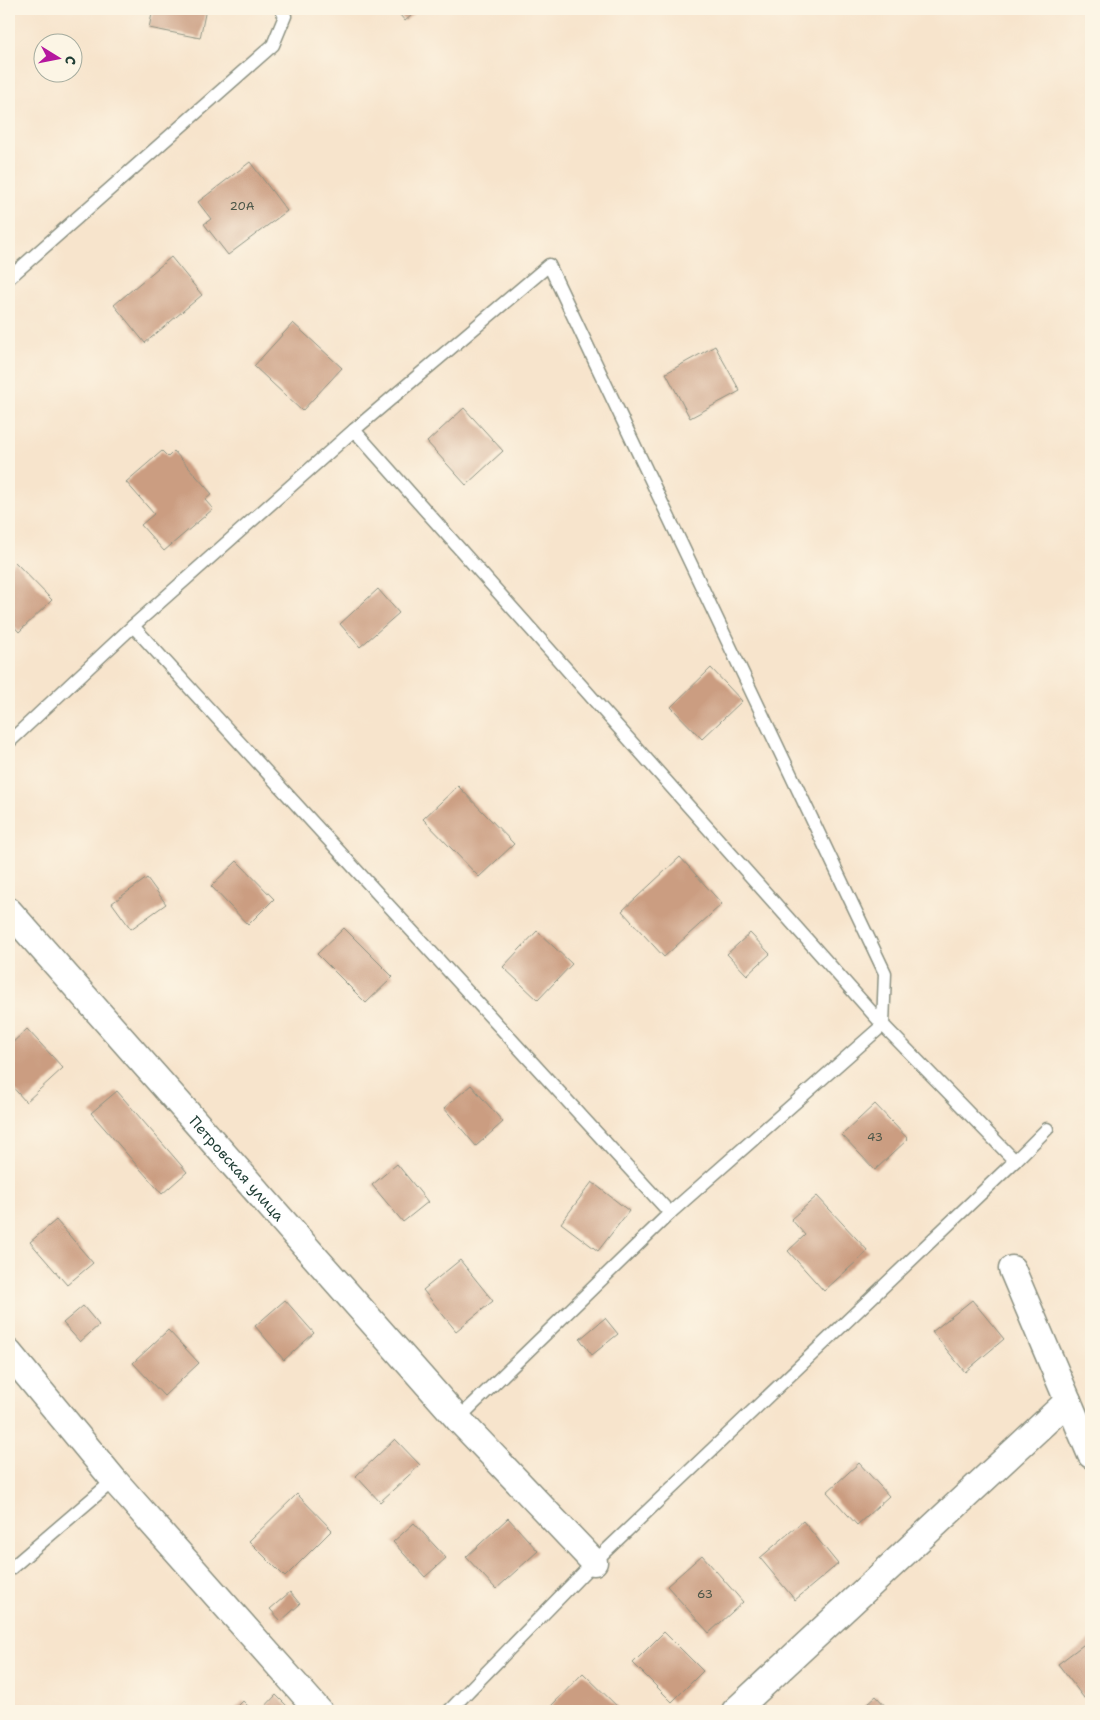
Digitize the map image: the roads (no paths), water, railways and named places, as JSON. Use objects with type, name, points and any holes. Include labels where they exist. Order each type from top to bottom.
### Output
[{"type":"street","name":"Петровская улица","points":[[9,911],[461,1423],[594,1562]]},
{"type":"street","points":[[1012,1269],[1091,1455]]},
{"type":"street","points":[[9,1353],[114,1480],[318,1711]]},
{"type":"street","points":[[740,1710],[1068,1401]]},
{"type":"lane","points":[[9,278],[273,45],[285,16],[281,9]]},
{"type":"lane","points":[[9,742],[133,626],[354,430],[549,265],[885,973],[883,1025],[670,1213],[461,1423]]},
{"type":"lane","points":[[354,430],[883,1025],[1015,1161]]},
{"type":"lane","points":[[133,626],[670,1213]]},
{"type":"lane","points":[[449,1711],[594,1562],[1015,1161],[1046,1129]]},
{"type":"lane","points":[[9,1570],[114,1480]]}]
